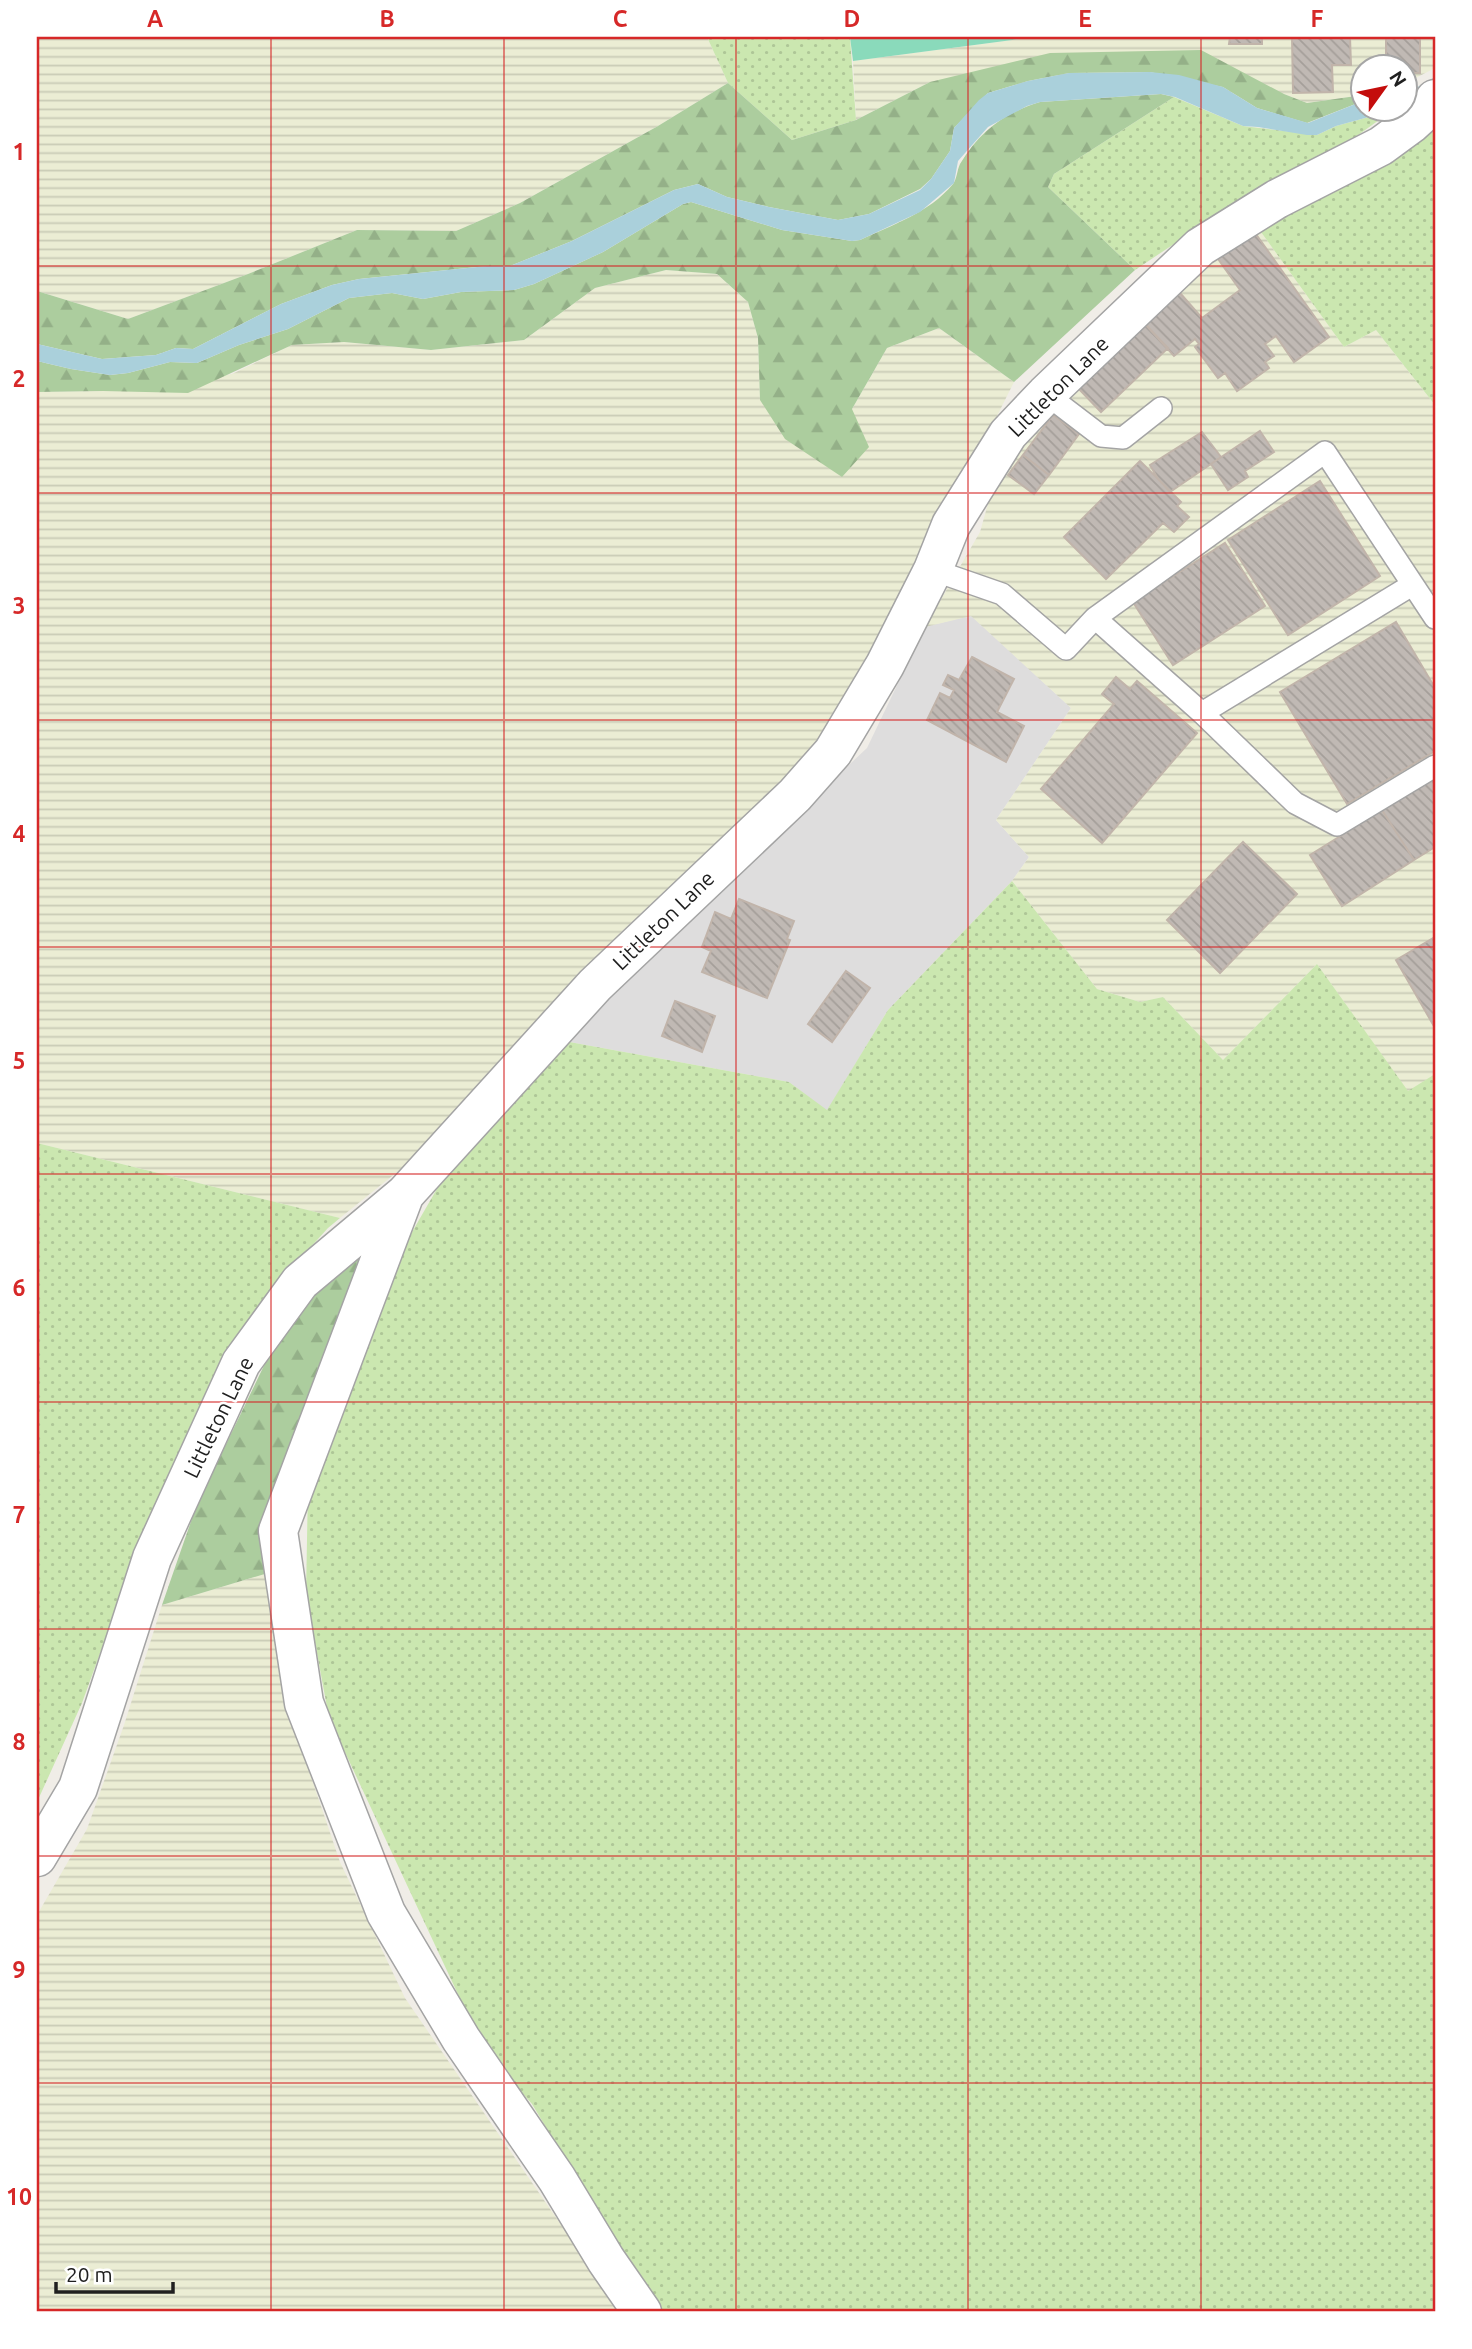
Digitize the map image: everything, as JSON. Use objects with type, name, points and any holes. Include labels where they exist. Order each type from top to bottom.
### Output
[{"type":"street","name":"Littleton Lane","points":[[37,1857],[78,1788],[152,1558],[241,1363],[300,1282],[405,1194],[595,985],[795,795],[833,752],[885,664],[933,570],[951,525],[1008,435],[1046,394],[1200,247],[1277,199],[1381,146],[1411,124],[1435,99]]},
{"type":"street","points":[[405,1194],[278,1531],[304,1703],[386,1913],[461,2039],[557,2179],[606,2260],[642,2312]]},
{"type":"lane","points":[[1046,394],[1101,436],[1123,438],[1161,408]]},
{"type":"lane","points":[[933,570],[1002,594],[1066,649],[1096,618],[1325,452],[1435,618]]},
{"type":"lane","points":[[1202,713],[1412,585]]},
{"type":"lane","points":[[1096,618],[1202,713],[1295,803],[1337,825],[1435,766]]},
{"type":"shaded area","points":[[971,615],[1071,708],[996,820],[1029,857],[1012,881],[888,1010],[827,1111],[789,1082],[564,1041],[672,931],[867,748],[925,627]]},
{"type":"green space","points":[[37,37],[707,37],[728,83],[658,126],[520,203],[456,231],[357,230],[128,319],[37,291]]},
{"type":"green space","points":[[707,37],[850,37],[856,120],[792,140],[728,83]]},
{"type":"green space","points":[[850,37],[1036,37],[853,61]]},
{"type":"green space","points":[[1036,37],[1433,37],[1435,68],[1420,76],[1420,52],[1350,52],[1350,97],[1307,103],[1284,94],[930,82],[856,120],[853,61]]},
{"type":"green space","points":[[1201,50],[1284,94],[1307,103],[1350,97],[1350,106],[1307,123],[1257,108],[1223,87],[1150,72],[1069,73],[988,93],[954,128],[950,151],[931,179],[920,189],[869,214],[838,220],[727,197],[698,184],[674,190],[572,241],[510,266],[359,279],[332,285],[281,304],[193,349],[176,348],[156,355],[102,359],[37,344],[37,291],[128,319],[357,230],[456,231],[520,203],[658,126],[728,83],[792,140],[856,120],[930,82],[1050,53]]},
{"type":"green space","points":[[1161,94],[1174,97],[1054,174],[1048,187],[1135,270],[1014,382],[939,328],[887,348],[852,409],[869,447],[842,477],[785,439],[760,400],[758,338],[748,302],[717,274],[666,270],[595,288],[524,340],[431,350],[344,342],[292,345],[188,393],[37,392],[37,361],[110,375],[170,362],[197,363],[239,345],[288,329],[349,298],[392,293],[423,299],[461,292],[514,290],[534,284],[603,252],[683,204],[691,202],[782,230],[860,240],[933,203],[953,184],[960,164],[976,142],[994,125],[1027,106],[1040,102]]},
{"type":"green space","points":[[1174,97],[1243,126],[1317,135],[1351,122],[1376,122],[1354,138],[1225,210],[1135,270],[1048,187],[1054,174]]},
{"type":"green space","points":[[1435,124],[1435,405],[1376,330],[1344,347],[1253,221]]},
{"type":"green space","points":[[1253,221],[1344,347],[1376,330],[1435,405],[1435,1074],[1408,1092],[1317,964],[1223,1060],[1163,997],[1140,1002],[1097,989],[1012,881],[1029,857],[996,820],[1071,708],[971,616],[925,627],[980,532],[993,486],[1045,411]]},
{"type":"green space","points":[[666,270],[717,274],[748,302],[758,338],[760,400],[852,409],[887,348],[939,328],[1014,382],[974,462],[920,550],[885,628],[809,755],[618,935],[435,1136],[402,1168],[340,1218],[37,1143],[37,392],[103,391],[232,374],[292,345],[344,342],[431,350],[524,340],[595,288]]},
{"type":"green space","points":[[1012,881],[1097,989],[1140,1002],[1163,997],[1223,1060],[1317,964],[1408,1091],[1435,1074],[1435,2312],[659,2312],[532,2104],[484,2050],[329,1718],[306,1594],[308,1486],[389,1272],[438,1187],[564,1041],[789,1082],[827,1110],[888,1010]]},
{"type":"green space","points":[[37,1143],[340,1218],[269,1293],[212,1392],[151,1513],[82,1703],[37,1802]]},
{"type":"green space","points":[[375,1234],[268,1573],[162,1605],[197,1504],[275,1343],[313,1289]]},
{"type":"green space","points":[[268,1573],[285,1700],[340,1862],[405,1998],[621,2312],[37,2312],[37,1915],[87,1829],[162,1605]]},
{"type":"water","points":[[1150,72],[1179,75],[1223,87],[1257,108],[1308,123],[1350,106],[1351,122],[1317,135],[1307,135],[1243,126],[1175,97],[1161,94],[1040,102],[988,127],[958,161],[954,183],[920,212],[860,240],[782,230],[691,202],[683,204],[603,252],[534,284],[514,290],[461,292],[423,299],[392,293],[349,298],[288,329],[239,345],[197,363],[170,362],[110,375],[37,361],[37,344],[102,359],[156,355],[176,348],[193,349],[281,304],[332,285],[359,279],[510,266],[572,241],[674,190],[698,184],[727,197],[838,220],[869,214],[920,190],[931,179],[950,151],[954,128],[988,93],[1069,73]]},
{"type":"water","points":[[1435,77],[1435,96],[1420,104],[1420,86]]},
{"type":"building","points":[[1230,37],[1262,37],[1262,44],[1229,44]]},
{"type":"building","points":[[1292,37],[1350,37],[1350,65],[1332,65],[1333,92],[1293,93]]},
{"type":"building","points":[[1386,37],[1420,37],[1420,52],[1386,52]]},
{"type":"building","points":[[1253,230],[1329,337],[1294,362],[1276,336],[1265,344],[1274,356],[1265,362],[1269,368],[1237,391],[1225,373],[1218,378],[1195,347],[1199,344],[1195,339],[1174,356],[1145,324],[1180,293],[1202,318],[1240,290],[1216,256]]},
{"type":"building","points":[[1145,324],[1168,348],[1101,412],[1078,388]]},
{"type":"building","points":[[1053,415],[1079,434],[1049,475],[1023,455]]},
{"type":"building","points":[[1260,431],[1274,452],[1245,471],[1248,477],[1228,490],[1211,464]]},
{"type":"building","points":[[1202,432],[1221,457],[1170,492],[1150,465]]},
{"type":"building","points":[[1023,455],[1049,475],[1034,494],[1008,475]]},
{"type":"building","points":[[1140,461],[1181,502],[1177,506],[1189,517],[1174,532],[1163,523],[1106,579],[1064,537]]},
{"type":"building","points":[[1320,481],[1380,576],[1288,635],[1228,540]]},
{"type":"building","points":[[1225,543],[1265,606],[1173,665],[1133,602]]},
{"type":"building","points":[[1396,622],[1435,688],[1435,751],[1347,804],[1280,692]]},
{"type":"building","points":[[972,657],[1014,679],[997,712],[1024,726],[1006,762],[927,720],[940,693],[950,698],[954,690],[943,685],[948,675],[959,680]]},
{"type":"building","points":[[1116,677],[1130,689],[1137,681],[1197,733],[1102,843],[1041,789],[1114,704],[1102,694]]},
{"type":"building","points":[[1435,777],[1435,847],[1414,860],[1382,810]]},
{"type":"building","points":[[1382,810],[1414,860],[1342,906],[1310,855]]},
{"type":"building","points":[[1243,842],[1297,894],[1220,973],[1167,920]]},
{"type":"building","points":[[739,899],[794,921],[787,939],[790,940],[767,998],[702,972],[711,951],[702,947],[715,912],[731,919]]},
{"type":"building","points":[[1435,937],[1435,1028],[1396,960]]},
{"type":"building","points":[[846,971],[870,988],[832,1042],[808,1024]]},
{"type":"building","points":[[675,1001],[715,1016],[702,1052],[662,1036]]}]
